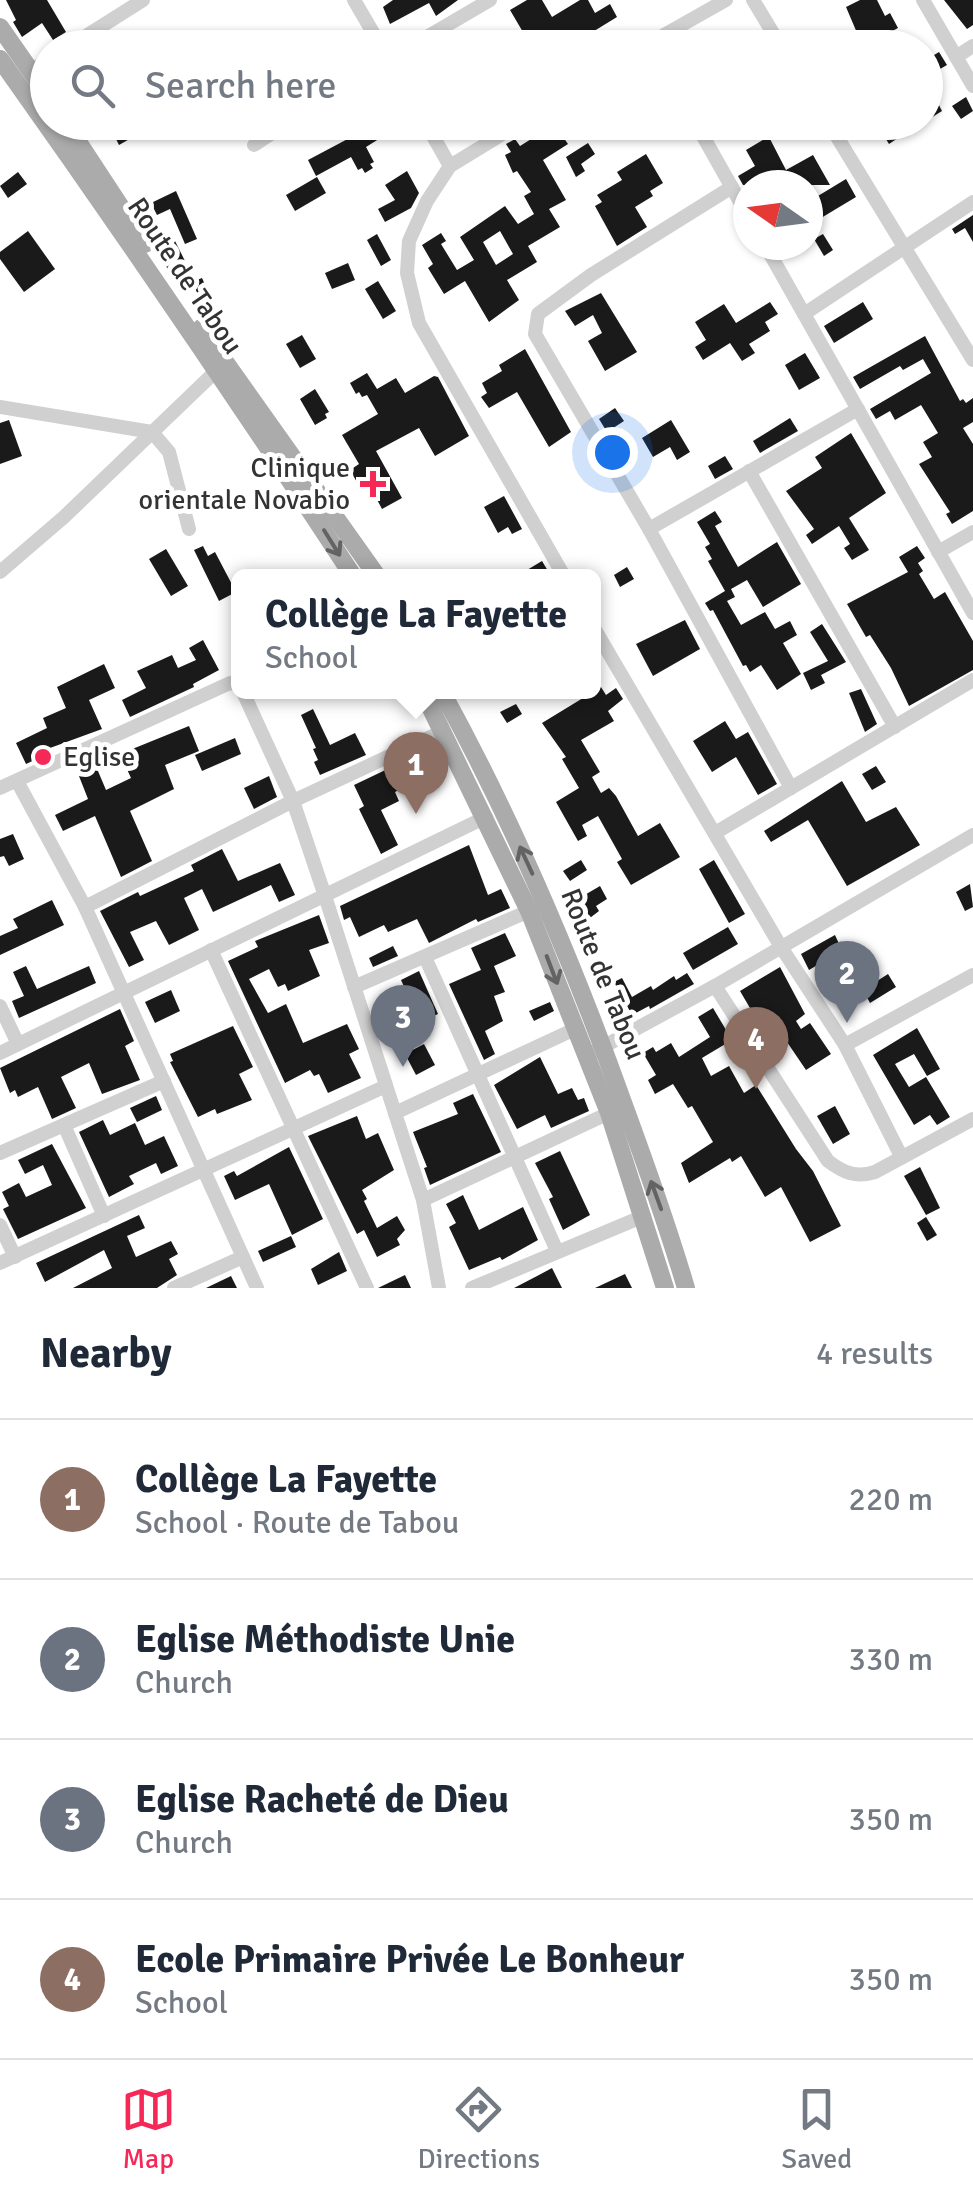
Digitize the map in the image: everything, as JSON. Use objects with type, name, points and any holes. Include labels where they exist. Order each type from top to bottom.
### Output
[{"type":"main road","points":[[0,27],[30,70]]},
{"type":"main road","name":"Route de Tabou","points":[[0,58],[30,100]]},
{"type":"main road","name":"Route de Tabou","points":[[58,140],[289,474],[350,569]]},
{"type":"main road","name":"Route de Tabou","points":[[77,140],[221,358],[372,569]]},
{"type":"main road","name":"Route de Tabou","points":[[426,699],[529,911],[575,1029],[594,1051],[609,1114],[666,1288]]},
{"type":"main road","name":"Route de Tabou","points":[[445,699],[546,903],[594,1051],[673,1244],[686,1288]]},
{"type":"street","points":[[96,30],[143,0]]},
{"type":"street","points":[[354,0],[372,30]]},
{"type":"street","points":[[439,30],[490,0]]},
{"type":"street","points":[[693,18],[702,0]]},
{"type":"street","points":[[674,30],[726,0]]},
{"type":"street","points":[[753,0],[771,30]]},
{"type":"street","points":[[923,0],[940,30]]},
{"type":"street","points":[[943,35],[973,86]]},
{"type":"street","points":[[956,57],[973,46]]},
{"type":"street","points":[[254,145],[262,140]]},
{"type":"street","points":[[435,140],[450,166]]},
{"type":"street","points":[[493,140],[450,166],[427,201],[409,241],[407,273],[418,323],[560,569]]},
{"type":"street","points":[[705,140],[732,187],[591,275],[538,314],[535,334],[649,529],[791,788]]},
{"type":"street","points":[[839,140],[973,360]]},
{"type":"street","points":[[804,314],[973,202]]},
{"type":"street","points":[[773,260],[973,613]]},
{"type":"street","points":[[0,572],[64,517],[215,372]]},
{"type":"street","points":[[0,408],[152,432],[170,452],[189,529]]},
{"type":"street","points":[[649,529],[858,409]]},
{"type":"street","points":[[750,471],[895,727]]},
{"type":"street","points":[[938,552],[973,532]]},
{"type":"street","points":[[601,640],[781,947],[846,1045],[901,1156]]},
{"type":"street","points":[[715,833],[973,680]]},
{"type":"street","points":[[0,788],[231,683]]},
{"type":"street","points":[[246,699],[293,802],[325,896],[423,1200],[439,1288]]},
{"type":"street","points":[[86,907],[443,731]]},
{"type":"street","points":[[17,781],[86,907],[257,1288]]},
{"type":"street","points":[[0,1053],[486,817]]},
{"type":"street","points":[[594,1051],[715,986],[973,835]]},
{"type":"street","points":[[354,987],[529,911]]},
{"type":"street","points":[[211,950],[367,1288]]},
{"type":"street","points":[[425,957],[557,1251]]},
{"type":"street","points":[[846,1045],[973,975]]},
{"type":"street","points":[[715,986],[828,1161],[852,1175],[863,1176],[973,1119]]},
{"type":"street","points":[[0,1006],[18,1044]]},
{"type":"street","points":[[395,1113],[575,1029]]},
{"type":"street","points":[[0,1152],[164,1082]]},
{"type":"street","points":[[0,1264],[386,1086]]},
{"type":"street","points":[[423,1200],[609,1114]]},
{"type":"street","points":[[64,1125],[104,1216]]},
{"type":"street","points":[[472,1288],[644,1216]]},
{"type":"street","points":[[0,1225],[15,1257]]},
{"type":"street","points":[[174,1288],[243,1257]]},
{"type":"building","points":[[6,0],[47,0],[65,30],[47,30],[42,23],[22,37],[13,22],[16,20]]},
{"type":"building","points":[[393,0],[458,0],[436,16],[429,3],[390,24],[383,7]]},
{"type":"building","points":[[527,0],[542,0],[552,17],[580,0],[588,0],[595,13],[610,4],[617,17],[596,30],[522,30],[510,10]]},
{"type":"building","points":[[860,0],[877,0],[885,16],[890,13],[898,28],[856,30],[846,7]]},
{"type":"building","points":[[944,0],[973,0],[973,25],[967,29]]},
{"type":"building","points":[[966,97],[973,111],[961,119],[952,106]]},
{"type":"building","points":[[346,140],[377,140],[366,147],[374,162],[370,164],[373,168],[365,173],[362,168],[358,170],[351,157],[316,176],[308,160]]},
{"type":"building","points":[[516,140],[520,146],[530,140],[565,140],[568,144],[543,160],[566,200],[549,209],[560,227],[528,246],[537,262],[507,280],[519,300],[489,322],[465,281],[444,294],[428,268],[433,264],[422,245],[441,233],[446,241],[441,244],[457,270],[474,260],[460,237],[505,206],[518,224],[534,214],[524,196],[531,192],[517,171],[513,173],[505,155],[511,152],[506,144]],"holes":[[[500,231],[513,254],[496,265],[483,242]]]},
{"type":"building","points":[[771,140],[786,170],[748,170],[755,166],[746,150]]},
{"type":"building","points":[[588,143],[595,154],[581,164],[585,171],[576,177],[566,157]]},
{"type":"building","points":[[646,154],[663,183],[650,191],[653,196],[635,207],[647,227],[617,246],[595,206],[602,202],[597,195],[622,180],[617,172]]},
{"type":"building","points":[[813,155],[822,170],[786,170]]},
{"type":"building","points":[[407,171],[419,193],[411,208],[385,222],[378,209],[395,200],[385,185]]},
{"type":"building","points":[[18,172],[27,184],[8,198],[0,186]]},
{"type":"building","points":[[317,177],[326,193],[295,211],[286,195]]},
{"type":"building","points":[[846,179],[856,197],[823,217],[823,193]]},
{"type":"building","points":[[176,191],[197,239],[185,244],[170,209],[157,215],[151,203]]},
{"type":"building","points":[[973,215],[973,242],[965,228],[955,234],[952,229]]},
{"type":"building","points":[[28,231],[55,269],[24,292],[0,259],[0,252]]},
{"type":"building","points":[[377,234],[391,260],[381,266],[367,240]]},
{"type":"building","points":[[823,234],[833,250],[823,254]]},
{"type":"building","points":[[175,241],[187,265],[170,274],[158,249]]},
{"type":"building","points":[[348,263],[355,280],[332,289],[325,273]]},
{"type":"building","points":[[202,278],[212,300],[203,305],[192,282]]},
{"type":"building","points":[[378,281],[396,311],[383,319],[365,289]]},
{"type":"building","points":[[601,293],[637,352],[605,371],[588,341],[602,333],[593,315],[575,326],[565,311]]},
{"type":"building","points":[[770,302],[778,314],[765,322],[770,331],[749,344],[755,353],[742,361],[730,343],[703,360],[695,347],[706,340],[695,322],[724,304],[736,323]]},
{"type":"building","points":[[863,302],[873,319],[834,343],[824,326]]},
{"type":"building","points":[[302,335],[316,359],[300,368],[286,344]]},
{"type":"building","points":[[925,336],[960,401],[966,403],[973,398],[973,422],[963,428],[973,444],[973,511],[952,524],[946,514],[950,512],[919,464],[932,457],[923,442],[938,433],[921,405],[895,420],[890,411],[876,419],[870,409],[931,373],[923,359],[903,370],[900,366],[860,389],[853,377]]},
{"type":"building","points":[[525,349],[571,432],[549,447],[517,392],[489,408],[481,397],[487,393],[482,383],[502,371],[499,365]]},
{"type":"building","points":[[805,353],[820,378],[799,390],[785,365]]},
{"type":"building","points":[[367,373],[377,389],[396,378],[405,393],[438,377],[469,436],[435,456],[419,428],[376,451],[402,498],[382,509],[366,479],[358,484],[350,470],[359,464],[342,435],[378,414],[367,395],[356,394],[350,383]]},
{"type":"building","points":[[315,389],[329,412],[325,414],[327,418],[315,425],[300,399]]},
{"type":"building","points":[[615,408],[624,421],[607,432],[599,419]]},
{"type":"building","points":[[790,418],[798,431],[760,453],[753,441]]},
{"type":"building","points":[[9,420],[22,456],[0,464],[0,423]]},
{"type":"building","points":[[671,420],[690,452],[677,460],[670,447],[653,457],[642,438]]},
{"type":"building","points":[[851,433],[886,493],[849,518],[869,550],[852,560],[844,548],[850,544],[839,526],[812,544],[806,535],[814,529],[786,491],[822,468],[815,457]]},
{"type":"building","points":[[725,456],[733,469],[715,479],[708,466]]},
{"type":"building","points":[[504,496],[522,529],[512,534],[508,527],[498,533],[484,507]]},
{"type":"building","points":[[715,511],[722,522],[715,526],[738,567],[777,542],[801,584],[763,607],[747,580],[731,589],[735,597],[727,601],[741,625],[765,612],[775,629],[790,621],[797,635],[783,643],[801,674],[777,690],[761,665],[750,672],[743,666],[713,610],[705,603],[725,591],[708,561],[712,559],[705,547],[710,544],[697,522]]},
{"type":"building","points":[[203,546],[208,556],[215,552],[231,582],[231,595],[219,601],[194,550]]},
{"type":"building","points":[[917,546],[925,558],[918,563],[923,571],[919,574],[934,599],[945,592],[973,641],[973,670],[909,706],[891,668],[870,635],[866,637],[847,604],[908,572],[899,557]]},
{"type":"building","points":[[166,549],[188,586],[171,596],[149,559]]},
{"type":"building","points":[[542,561],[547,569],[529,569]]},
{"type":"building","points":[[627,567],[634,579],[620,587],[614,575]]},
{"type":"building","points":[[685,620],[700,649],[653,676],[636,644]]},
{"type":"building","points":[[822,624],[846,662],[821,675],[825,683],[811,690],[803,673],[828,661],[810,632]]},
{"type":"building","points":[[203,640],[219,670],[193,684],[194,687],[130,717],[122,700],[146,688],[137,671],[172,655],[178,668],[196,660],[189,648]]},
{"type":"building","points":[[104,664],[115,688],[89,700],[102,729],[50,748],[52,752],[26,764],[16,743],[47,728],[43,718],[66,708],[57,687]]},
{"type":"building","points":[[601,687],[606,695],[616,688],[623,699],[608,711],[614,721],[581,740],[600,772],[592,777],[601,793],[609,788],[616,796],[638,836],[660,823],[680,857],[631,885],[617,862],[622,859],[598,816],[582,825],[587,836],[578,841],[556,802],[579,788],[562,759],[566,757],[542,723],[581,699],[601,699]]},
{"type":"building","points":[[861,689],[877,724],[865,732],[849,693]]},
{"type":"building","points":[[516,704],[522,714],[507,723],[500,712]]},
{"type":"building","points":[[313,709],[330,745],[355,733],[366,755],[320,775],[314,762],[318,760],[313,749],[316,748],[301,715]]},
{"type":"building","points":[[725,721],[736,739],[748,732],[777,784],[758,795],[736,757],[712,772],[693,741]]},
{"type":"building","points":[[189,726],[199,751],[165,765],[174,789],[130,811],[152,861],[121,877],[95,816],[63,831],[55,815],[88,799],[77,771],[95,764],[106,790],[131,778],[120,754]]},
{"type":"building","points":[[235,738],[241,754],[202,771],[195,755]]},
{"type":"building","points":[[421,753],[430,773],[404,784],[395,792],[399,801],[381,810],[398,845],[381,854],[359,809],[364,806],[354,785]]},
{"type":"building","points":[[876,766],[886,782],[872,790],[862,774]]},
{"type":"building","points":[[269,776],[277,797],[254,809],[244,788]]},
{"type":"building","points":[[842,781],[866,822],[896,807],[920,845],[847,886],[808,820],[771,842],[764,831]]},
{"type":"building","points":[[13,834],[24,859],[9,866],[4,856],[0,857],[0,839]]},
{"type":"building","points":[[469,845],[488,895],[501,889],[510,908],[478,922],[476,919],[429,943],[417,919],[388,932],[384,925],[359,937],[350,917],[344,920],[340,906]]},
{"type":"building","points":[[222,849],[238,881],[280,863],[295,895],[279,902],[271,885],[213,912],[202,889],[184,898],[199,930],[169,945],[156,921],[130,932],[144,960],[129,967],[100,911],[194,871],[191,865]]},
{"type":"building","points":[[581,860],[587,870],[570,881],[563,871]]},
{"type":"building","points":[[714,860],[745,914],[729,923],[699,869]]},
{"type":"building","points":[[970,884],[973,907],[965,911],[956,892]]},
{"type":"building","points":[[600,886],[607,899],[596,906],[599,911],[586,921],[582,913],[577,916],[571,903]]},
{"type":"building","points":[[52,900],[64,925],[0,955],[0,936],[18,928],[13,919]]},
{"type":"building","points":[[319,915],[329,943],[309,950],[320,976],[288,991],[285,984],[278,987],[269,969],[249,979],[268,1013],[286,1004],[303,1043],[347,1024],[359,1049],[349,1054],[361,1078],[328,1093],[319,1074],[314,1076],[310,1070],[285,1083],[228,961],[258,947],[255,941]]},
{"type":"building","points":[[728,927],[738,944],[693,970],[683,953]]},
{"type":"building","points":[[505,933],[516,956],[494,966],[505,992],[494,996],[503,1021],[485,1031],[495,1054],[484,1060],[449,984],[481,970],[471,948]]},
{"type":"building","points":[[835,935],[840,946],[809,970],[801,954]]},
{"type":"building","points":[[393,946],[398,956],[373,967],[369,958]]},
{"type":"building","points":[[26,966],[37,989],[89,966],[96,983],[19,1018],[12,1001],[24,996],[13,972]]},
{"type":"building","points":[[780,967],[805,1014],[796,1021],[801,1029],[810,1023],[831,1054],[806,1070],[787,1042],[774,1049],[740,991]]},
{"type":"building","points":[[419,971],[438,1014],[420,1022],[401,980]]},
{"type":"building","points":[[687,973],[694,984],[632,1015],[614,982],[622,978],[632,997]]},
{"type":"building","points":[[888,974],[896,987],[870,1003],[863,990]]},
{"type":"building","points":[[171,990],[180,1011],[155,1023],[145,1002]]},
{"type":"building","points":[[550,1002],[554,1011],[534,1021],[529,1011]]},
{"type":"building","points":[[713,1008],[732,1040],[702,1058],[711,1076],[729,1066],[744,1093],[756,1085],[813,1171],[841,1226],[810,1242],[781,1187],[765,1197],[741,1156],[732,1162],[730,1158],[689,1183],[681,1163],[713,1142],[692,1106],[688,1108],[673,1084],[655,1094],[648,1080],[656,1075],[643,1053],[653,1047],[656,1052],[671,1043],[679,1057],[710,1037],[698,1017]]},
{"type":"building","points":[[120,1009],[134,1041],[125,1046],[140,1080],[102,1094],[89,1063],[61,1077],[76,1108],[52,1119],[38,1087],[18,1097],[15,1090],[10,1093],[0,1068]]},
{"type":"building","points":[[233,1026],[253,1067],[239,1074],[252,1100],[198,1117],[170,1062],[170,1054]]},
{"type":"building","points":[[917,1028],[940,1069],[927,1076],[914,1054],[895,1064],[909,1087],[926,1077],[950,1117],[937,1125],[930,1115],[914,1125],[873,1055]]},
{"type":"building","points":[[424,1044],[435,1065],[416,1075],[405,1054]]},
{"type":"building","points":[[540,1057],[558,1094],[572,1088],[578,1100],[584,1098],[589,1111],[551,1128],[545,1115],[517,1129],[494,1085]]},
{"type":"building","points":[[473,1094],[501,1152],[430,1185],[413,1132],[458,1114],[453,1103]]},
{"type":"building","points":[[156,1096],[162,1110],[137,1122],[130,1108]]},
{"type":"building","points":[[835,1106],[850,1134],[833,1144],[817,1116]]},
{"type":"building","points":[[357,1116],[366,1139],[378,1133],[394,1170],[362,1190],[367,1199],[364,1201],[377,1228],[397,1216],[405,1230],[397,1239],[400,1245],[377,1257],[364,1230],[357,1234],[308,1136]]},
{"type":"building","points":[[103,1120],[110,1135],[135,1123],[145,1145],[164,1136],[178,1166],[161,1174],[156,1163],[129,1176],[134,1184],[109,1197],[79,1132]]},
{"type":"building","points":[[52,1144],[86,1208],[18,1239],[3,1209],[9,1206],[2,1192],[19,1183],[26,1197],[52,1185],[43,1165],[25,1174],[18,1160]]},
{"type":"building","points":[[289,1147],[323,1219],[292,1235],[269,1184],[235,1200],[224,1176],[234,1171],[237,1176]]},
{"type":"building","points":[[560,1151],[590,1215],[563,1230],[549,1199],[553,1197],[535,1163]]},
{"type":"building","points":[[920,1167],[940,1208],[926,1215],[904,1176]]},
{"type":"building","points":[[463,1195],[479,1230],[523,1207],[538,1240],[502,1260],[500,1257],[469,1270],[449,1227],[456,1223],[446,1204]]},
{"type":"building","points":[[139,1215],[145,1228],[127,1236],[136,1257],[171,1241],[178,1254],[169,1259],[177,1275],[157,1288],[73,1288],[112,1268],[104,1250],[45,1282],[36,1263]]},
{"type":"building","points":[[926,1217],[937,1235],[927,1241],[917,1223]]},
{"type":"building","points":[[291,1236],[296,1247],[263,1262],[258,1251]]},
{"type":"building","points":[[339,1252],[347,1271],[318,1285],[311,1269]]},
{"type":"building","points":[[552,1268],[562,1288],[514,1288],[539,1275]]},
{"type":"building","points":[[625,1274],[632,1288],[595,1288]]},
{"type":"building","points":[[405,1275],[411,1288],[378,1288]]},
{"type":"building","points":[[231,1276],[237,1288],[206,1288]]},
{"type":"place","name":"Clinique orientale Novabio","points":[[373,484]]},
{"type":"place","name":"Eglise","points":[[43,757]]},
{"type":"place","name":"Collège La Fayette","points":[[416,814]]},
{"type":"place","name":"Eglise Méthodiste Unie","points":[[847,1023]]},
{"type":"place","name":"Eglise Racheté de Dieu","points":[[403,1067]]},
{"type":"place","name":"Ecole Primaire Privée Le Bonheur","points":[[756,1089]]}]
